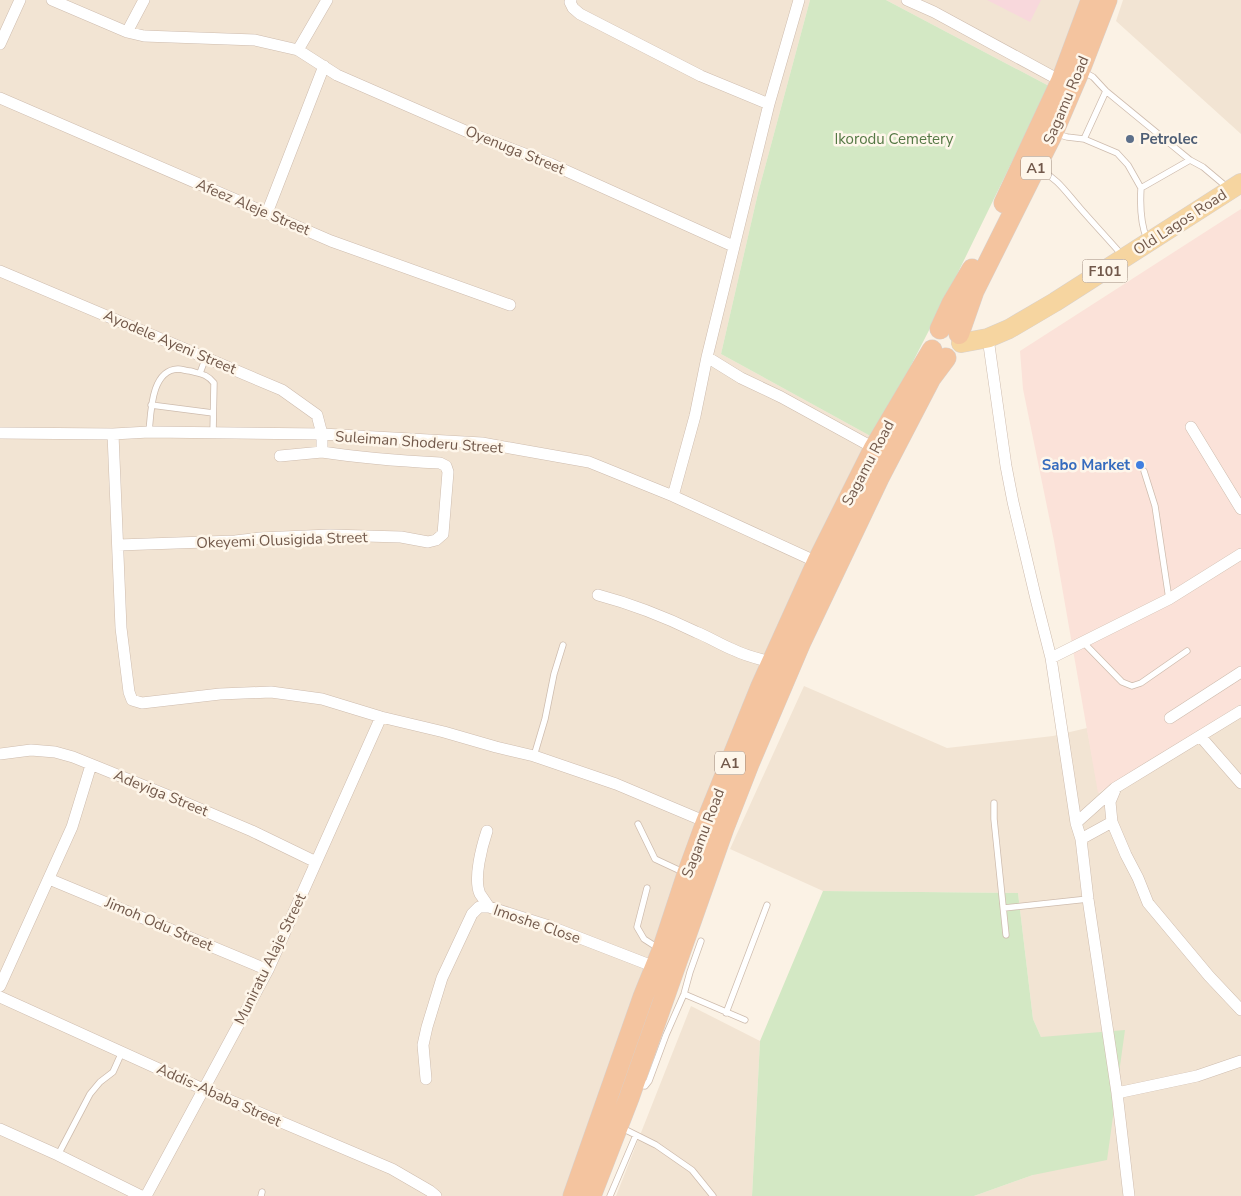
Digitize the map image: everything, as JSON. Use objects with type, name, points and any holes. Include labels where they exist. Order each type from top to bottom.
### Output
[{"type":"highway","name":"Sagamu Road","points":[[953,335],[952,303],[990,234],[1061,81],[1090,0]]},
{"type":"highway","name":"Sagamu Road","points":[[953,335],[1053,133],[1107,0]]},
{"type":"highway","name":"A1","points":[[932,335],[953,335],[961,349],[954,357],[939,354],[931,340],[932,335]]},
{"type":"highway","name":"Sagamu Road","points":[[573,1196],[624,1091],[771,662],[817,562],[874,448],[939,354]]},
{"type":"highway","name":"Sagamu Road","points":[[591,1196],[627,1131],[624,1091],[658,958],[687,874],[748,764],[801,642],[862,512],[931,378],[939,354]]},
{"type":"main road","name":"Old Lagos Road","points":[[953,335],[988,338],[1009,329],[1125,258],[1235,186]]},
{"type":"street","points":[[0,44],[20,0]]},
{"type":"street","name":"Oyenuga Street","points":[[52,0],[127,32],[144,36],[255,40],[298,50],[337,75],[477,136],[551,164],[733,246]]},
{"type":"street","points":[[127,32],[144,0]]},
{"type":"street","points":[[298,50],[327,0]]},
{"type":"street","points":[[571,0],[573,8],[588,19],[701,76],[769,104]]},
{"type":"street","points":[[673,496],[696,416],[707,357],[769,104],[799,0]]},
{"type":"street","points":[[907,0],[934,12],[1061,81]]},
{"type":"street","points":[[266,213],[324,66]]},
{"type":"street","name":"Afeez Aleje Street","points":[[0,98],[331,241],[510,306]]},
{"type":"street","name":"Ayodele Ayeni Street","points":[[0,271],[282,390],[317,415],[322,434]]},
{"type":"street","points":[[988,338],[1006,466],[1051,658],[1076,823],[1081,839],[1117,1093],[1129,1196]]},
{"type":"street","points":[[707,357],[741,378],[781,397],[874,448]]},
{"type":"street","points":[[1191,427],[1241,509]]},
{"type":"street","name":"Suleiman Shoderu Street","points":[[0,433],[322,434],[482,443],[589,462],[673,496],[817,562]]},
{"type":"street","points":[[114,434],[121,628],[129,692],[132,700],[142,703],[220,694],[270,692],[322,699],[534,756],[616,784],[715,825]]},
{"type":"street","points":[[280,456],[322,452],[322,434]]},
{"type":"street","name":"Okeyemi Olusigida Street","points":[[118,545],[218,542],[289,536],[400,538],[428,542],[436,540],[443,534],[448,472],[446,466],[440,463],[383,460],[322,452]]},
{"type":"street","points":[[1051,658],[1169,599],[1241,554]]},
{"type":"street","points":[[598,595],[617,600],[697,632],[748,656],[771,662]]},
{"type":"street","points":[[1170,718],[1241,672]]},
{"type":"street","points":[[1076,823],[1115,788],[1241,710]]},
{"type":"street","name":"Muniratu Alaje Street","points":[[146,1196],[268,970],[381,716]]},
{"type":"street","points":[[1200,736],[1241,783]]},
{"type":"street","name":"Adeyiga Street","points":[[0,754],[31,750],[55,752],[73,757],[252,831],[316,862]]},
{"type":"street","points":[[0,986],[72,827],[91,765]]},
{"type":"street","points":[[1115,788],[1110,802],[1112,822],[1148,903],[1209,976],[1241,1010]]},
{"type":"street","points":[[1081,839],[1112,822]]},
{"type":"street","points":[[487,831],[481,850],[478,878],[479,892],[489,907]]},
{"type":"street","name":"Jimoh Odu Street","points":[[49,878],[268,970]]},
{"type":"street","name":"Imoshe Close","points":[[426,1078],[423,1045],[426,1027],[442,978],[472,914],[479,907],[489,907],[658,958]]},
{"type":"street","name":"Addis-Ababa Street","points":[[0,997],[203,1090],[392,1169],[431,1194]]},
{"type":"street","points":[[1117,1093],[1197,1076],[1241,1061]]},
{"type":"street","points":[[0,1129],[141,1196]]},
{"type":"lane","points":[[1080,70],[1093,77],[1106,91],[1190,160],[1235,186]]},
{"type":"lane","points":[[1084,139],[1106,91]]},
{"type":"lane","points":[[1053,133],[1084,139],[1117,153],[1128,164],[1141,188],[1140,203],[1143,230],[1148,243]]},
{"type":"lane","points":[[1141,188],[1190,160]]},
{"type":"lane","points":[[1036,167],[1059,183],[1125,258]]},
{"type":"lane","points":[[200,374],[206,357]]},
{"type":"lane","points":[[149,432],[152,405],[162,375],[178,369],[209,377],[214,383],[213,433]]},
{"type":"lane","points":[[152,405],[214,413]]},
{"type":"lane","points":[[1144,471],[1155,506],[1169,599]]},
{"type":"lane","points":[[1083,642],[1122,682],[1132,686],[1142,683],[1187,651]]},
{"type":"lane","points":[[534,756],[563,645]]},
{"type":"lane","points":[[994,803],[1006,935]]},
{"type":"lane","points":[[638,824],[655,859],[687,874]]},
{"type":"lane","points":[[647,888],[637,927],[658,958]]},
{"type":"lane","points":[[1004,908],[1088,899]]},
{"type":"lane","points":[[726,1012],[767,905]]},
{"type":"lane","points":[[624,1091],[645,1086],[649,1081],[684,994],[701,941]]},
{"type":"lane","points":[[684,994],[744,1020]]},
{"type":"lane","points":[[58,1155],[90,1094],[100,1082],[113,1072],[122,1052]]},
{"type":"lane","points":[[610,1196],[627,1131],[656,1145],[692,1170],[713,1196]]},
{"type":"shaded area","points":[[0,0],[810,0],[758,193],[721,354],[874,438],[568,1196],[0,1196]]},
{"type":"shaded area","points":[[886,0],[1081,0],[1049,86]]},
{"type":"shaded area","points":[[987,0],[1041,0],[1030,22]]},
{"type":"shaded area","points":[[1123,0],[1241,0],[1241,134],[1116,21]]},
{"type":"shaded area","name":"Sabo Market","points":[[1241,209],[1241,704],[1098,793],[1054,541],[1023,389],[1020,351]]},
{"type":"shaded area","points":[[804,686],[947,748],[1053,736],[1087,728],[1099,793],[1241,704],[1241,1196],[974,1196],[1033,1175],[1041,1037],[1033,1019],[1018,893],[823,891],[730,849]]},
{"type":"shaded area","points":[[691,1006],[760,1041],[752,1196],[616,1196]]},
{"type":"green space","name":"Ikorodu Cemetery","points":[[810,0],[886,0],[1049,86],[947,295],[874,438],[721,354],[758,193]]},
{"type":"green space","points":[[823,891],[1018,893],[1033,1019],[1041,1037],[1125,1030],[1107,1160],[1033,1175],[974,1196],[752,1196],[760,1041]]},
{"type":"place","name":"Petrolec","points":[[1130,139]]},
{"type":"place","name":"Sabo Market","points":[[1140,465]]}]
